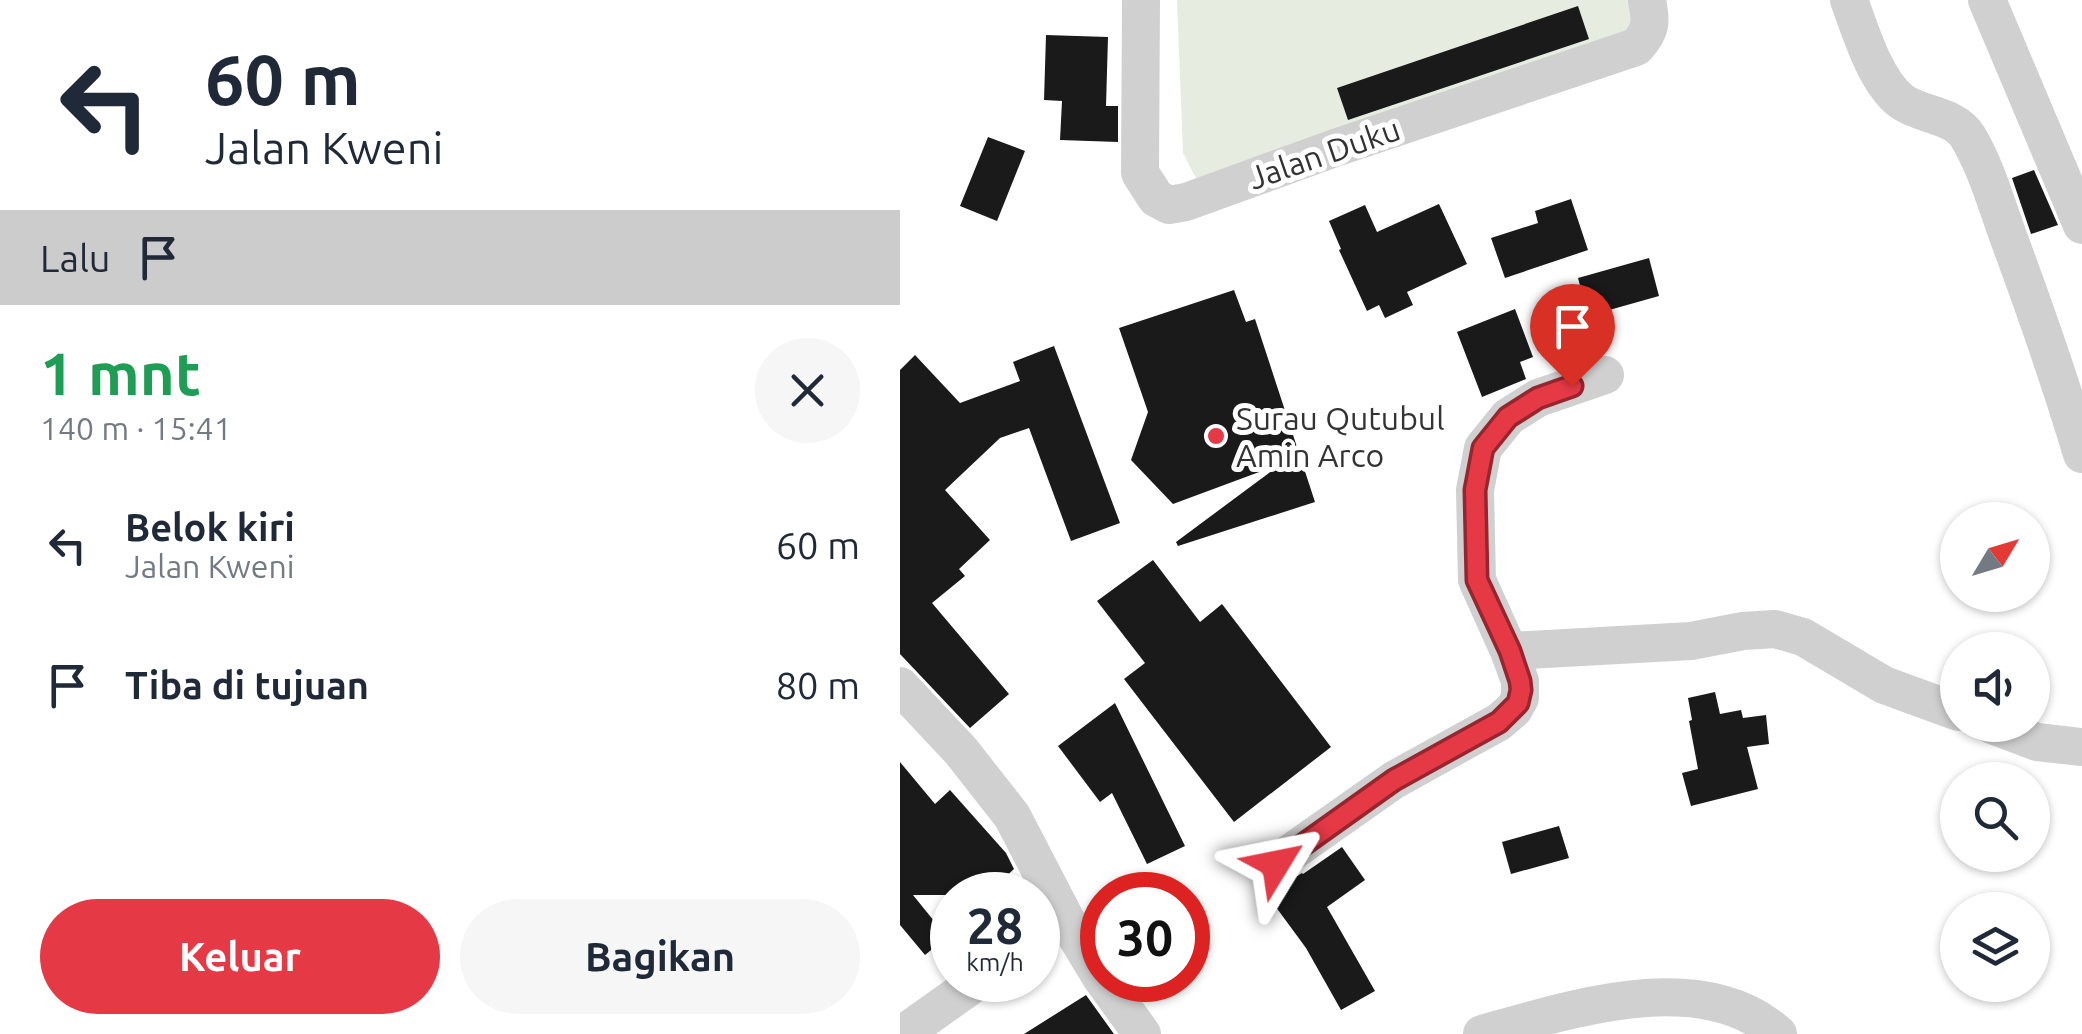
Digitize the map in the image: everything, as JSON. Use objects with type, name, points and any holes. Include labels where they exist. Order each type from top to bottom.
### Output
[{"type":"street","name":"Jalan Duku","points":[[1141,0],[1140,174],[1156,198],[1170,204],[1186,202],[1636,46],[1646,35],[1651,20],[1647,0]]},
{"type":"street","points":[[1849,0],[1878,70],[1899,100],[1922,113],[1950,121],[1966,133],[2050,349],[2082,454]]},
{"type":"street","points":[[1987,0],[2082,225]]},
{"type":"street","points":[[1276,864],[1394,780],[1499,722],[1514,709],[1521,690],[1510,651],[1477,580],[1475,490],[1483,448],[1508,417],[1538,398],[1605,375]]},
{"type":"street","points":[[1510,651],[1691,641],[1775,628],[1803,637],[1884,685],[1940,705]]},
{"type":"street","points":[[900,686],[961,751],[1012,816],[1032,872]]},
{"type":"street","points":[[2038,742],[2082,747]]},
{"type":"street","points":[[1060,936],[1080,957]]},
{"type":"street","points":[[1482,1034],[1568,1010],[1643,998],[1692,998],[1736,1009],[1778,1034]]},
{"type":"street","points":[[903,1034],[948,1002]]},
{"type":"street","points":[[1119,1002],[1142,1034]]},
{"type":"shaded area","points":[[1177,0],[1633,0],[1643,27],[1199,184],[1183,153]]},
{"type":"building","points":[[1578,6],[1589,39],[1348,120],[1337,88]]},
{"type":"building","points":[[1046,35],[1108,37],[1106,106],[1118,106],[1118,142],[1060,140],[1062,101],[1044,100]]},
{"type":"building","points":[[988,137],[1025,151],[997,221],[960,206]]},
{"type":"building","points":[[2034,170],[2058,225],[2031,234],[2012,178]]},
{"type":"building","points":[[1571,199],[1588,250],[1505,278],[1491,238],[1538,223],[1535,211]]},
{"type":"building","points":[[1439,204],[1467,264],[1407,292],[1413,305],[1385,318],[1379,305],[1367,311],[1329,221],[1365,205],[1377,232]]},
{"type":"building","points":[[1649,258],[1659,296],[1588,316],[1578,278]]},
{"type":"building","name":"Surau Qutubul Amin Arco","points":[[1234,290],[1246,322],[1255,319],[1315,502],[1178,546],[1176,542],[1281,464],[1173,504],[1131,460],[1148,412],[1119,328]]},
{"type":"building","points":[[1515,309],[1533,357],[1520,362],[1526,379],[1482,397],[1457,332]]},
{"type":"building","points":[[1054,346],[1120,523],[1071,541],[1029,428],[1000,438],[945,490],[990,540],[959,569],[965,576],[932,603],[1009,694],[970,728],[900,654],[900,370],[915,355],[960,403],[1020,381],[1013,362]]},
{"type":"building","points":[[1153,560],[1200,622],[1222,604],[1331,747],[1234,822],[1124,679],[1145,663],[1097,601]]},
{"type":"building","points":[[1715,692],[1720,714],[1741,710],[1743,718],[1766,715],[1769,744],[1747,747],[1758,789],[1691,806],[1682,773],[1698,769],[1688,698]]},
{"type":"building","points":[[1115,703],[1185,846],[1147,864],[1112,793],[1100,802],[1058,746]]},
{"type":"building","points":[[900,762],[935,804],[950,790],[1006,853],[1014,869],[930,872],[930,895],[913,895],[930,916],[930,951],[925,955],[900,925]]},
{"type":"building","points":[[1559,826],[1569,858],[1511,874],[1502,842]]},
{"type":"building","points":[[1342,847],[1365,880],[1327,907],[1375,991],[1341,1010],[1306,948],[1267,895]]},
{"type":"building","points":[[1080,999],[1080,1002],[1091,1002],[1114,1034],[1024,1034]]},
{"type":"place","name":"Surau Qutubul Amin Arco","points":[[1216,436]]},
{"type":"route","points":[[1276,864],[1394,780],[1499,722],[1518,703],[1520,681],[1477,580],[1475,490],[1483,448],[1508,417],[1538,398],[1572,386]]}]
